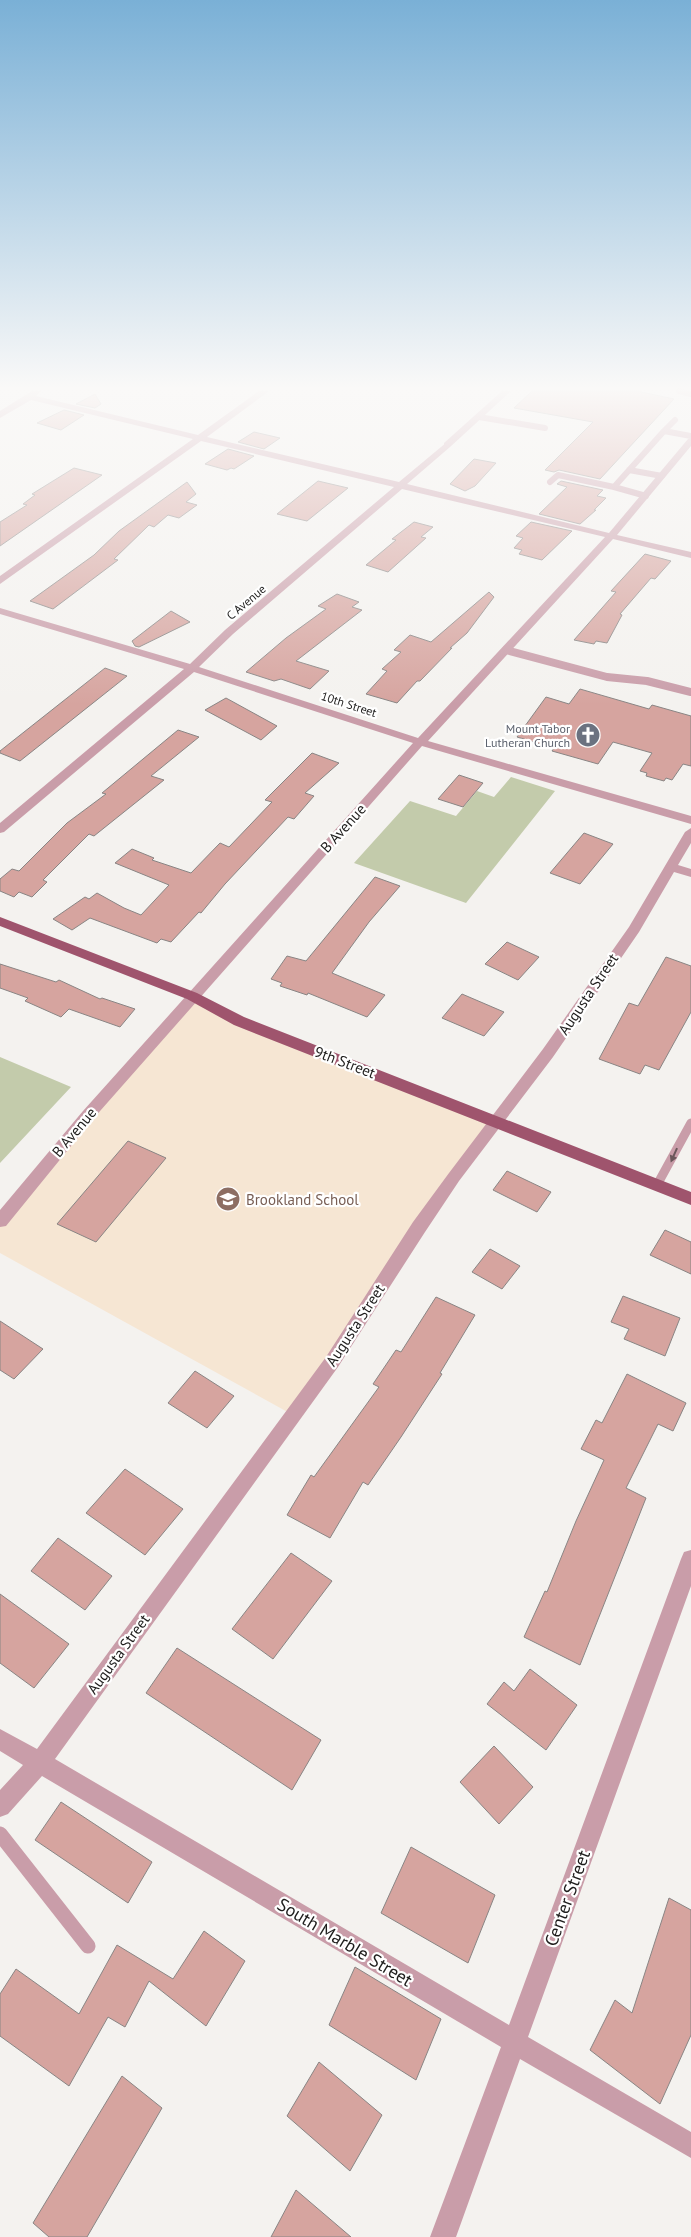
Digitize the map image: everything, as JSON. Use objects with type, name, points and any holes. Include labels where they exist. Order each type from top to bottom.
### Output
[{"type":"main road","name":"9th Street","points":[[0,921],[192,996],[239,1021],[691,1199]]},
{"type":"street","points":[[0,581],[120,495]]},
{"type":"street","name":"C Avenue","points":[[0,829],[192,668],[229,632],[391,495]]},
{"type":"street","points":[[441,495],[691,555]]},
{"type":"street","name":"B Avenue","points":[[0,1221],[88,1115],[192,996],[420,742],[612,536],[646,496]]},
{"type":"street","name":"10th Street","points":[[0,611],[192,668],[420,742],[691,820]]},
{"type":"street","name":"Augusta Street","points":[[0,1806],[40,1762],[332,1362],[424,1220],[454,1177],[498,1122],[548,1053],[634,929],[691,832]]},
{"type":"street","points":[[671,867],[691,873]]},
{"type":"street","name":"Center Street","points":[[443,2237],[691,1559]]},
{"type":"street","name":"South Marble Street","points":[[0,1739],[691,2146]]},
{"type":"lane","points":[[506,650],[607,677],[647,681],[691,692]]},
{"type":"lane","points":[[657,1186],[691,1124]]},
{"type":"lane","points":[[0,1834],[88,1946]]},
{"type":"shaded area","name":"Brookland School","points":[[192,996],[497,1122],[293,1415],[0,1253],[0,1221]]},
{"type":"green space","points":[[511,777],[555,791],[466,903],[354,863],[410,801],[456,816],[477,791],[494,797]]},
{"type":"green space","points":[[0,1057],[71,1087],[0,1163]]},
{"type":"building","points":[[34,495],[73,495],[0,546],[0,522],[27,505],[23,504]]},
{"type":"building","points":[[168,495],[194,495],[186,502],[197,505],[179,518],[168,515],[154,527],[149,525],[114,559],[118,560],[53,609],[30,601],[94,555],[119,531]]},
{"type":"building","points":[[300,495],[339,495],[307,521],[277,514]]},
{"type":"building","points":[[558,495],[598,495],[606,498],[580,524],[539,514]]},
{"type":"building","points":[[414,522],[433,527],[421,537],[426,538],[388,572],[366,565],[396,540],[392,539]]},
{"type":"building","points":[[531,522],[572,531],[542,560],[519,554],[522,550],[514,548],[523,538],[516,536]]},
{"type":"building","points":[[645,554],[671,561],[655,579],[651,578],[620,614],[622,615],[607,643],[596,641],[594,644],[574,640],[616,592],[611,591]]},
{"type":"building","points":[[489,592],[494,597],[467,633],[397,703],[366,694],[387,671],[382,669],[401,652],[394,650],[410,635],[431,642]]},
{"type":"building","points":[[337,594],[359,602],[352,607],[362,610],[296,661],[329,671],[310,689],[281,679],[274,681],[246,672],[286,638],[326,609],[318,606]]},
{"type":"building","points":[[171,611],[190,622],[139,647],[135,646],[132,641]]},
{"type":"building","points":[[105,668],[127,676],[20,761],[0,753],[0,751]]},
{"type":"building","name":"Mount Tabor Lutheran Church","points":[[580,689],[649,709],[652,705],[691,716],[691,766],[683,764],[672,780],[666,778],[664,781],[646,776],[647,773],[640,771],[652,753],[613,742],[598,764],[552,751],[554,748],[517,737],[546,697],[569,704]]},
{"type":"building","points":[[226,698],[277,726],[261,740],[205,710]]},
{"type":"building","points":[[178,730],[199,737],[151,776],[164,780],[94,836],[89,834],[43,880],[47,882],[32,897],[19,892],[14,897],[0,891],[0,879],[12,869],[19,871],[67,823],[106,794],[102,793]]},
{"type":"building","points":[[312,753],[339,763],[305,793],[314,796],[294,819],[288,817],[225,884],[201,913],[199,912],[171,942],[161,939],[157,943],[90,918],[72,930],[53,919],[85,897],[89,899],[97,893],[141,915],[169,885],[115,863],[132,849],[154,858],[152,860],[191,873],[220,843],[229,847],[272,802],[265,800]]},
{"type":"building","points":[[459,775],[483,783],[463,807],[438,799]]},
{"type":"building","points":[[584,833],[613,844],[580,884],[550,873]]},
{"type":"building","points":[[375,877],[400,886],[369,922],[332,973],[385,995],[367,1017],[308,993],[307,995],[280,986],[282,983],[271,979],[287,956],[306,961]]},
{"type":"building","points":[[507,942],[539,957],[518,980],[485,964]]},
{"type":"building","points":[[666,957],[691,966],[691,1012],[659,1070],[645,1065],[640,1074],[599,1059],[629,1003],[638,1006]]},
{"type":"building","points":[[0,964],[56,982],[59,980],[100,999],[102,998],[135,1009],[120,1027],[69,1009],[61,1017],[25,1001],[28,998],[0,988]]},
{"type":"building","points":[[462,994],[504,1012],[484,1036],[442,1018]]},
{"type":"building","points":[[128,1141],[166,1158],[96,1242],[57,1224]]},
{"type":"building","points":[[507,1171],[551,1192],[537,1212],[493,1190]]},
{"type":"building","points":[[665,1230],[691,1242],[691,1274],[650,1255]]},
{"type":"building","points":[[490,1249],[520,1266],[502,1289],[472,1272]]},
{"type":"building","points":[[623,1296],[680,1318],[665,1356],[624,1339],[629,1329],[611,1322]]},
{"type":"building","points":[[436,1297],[475,1315],[440,1373],[442,1374],[401,1437],[368,1485],[363,1482],[330,1538],[287,1515],[311,1475],[314,1477],[379,1387],[373,1384],[396,1350],[401,1352]]},
{"type":"building","points":[[0,1321],[43,1349],[14,1379],[0,1370]]},
{"type":"building","points":[[195,1371],[234,1396],[207,1428],[168,1403]]},
{"type":"building","points":[[627,1374],[686,1403],[673,1431],[658,1424],[626,1488],[646,1498],[580,1665],[524,1637],[545,1591],[547,1592],[576,1521],[604,1460],[581,1449],[596,1420],[602,1423]]},
{"type":"building","points":[[125,1469],[183,1509],[145,1555],[86,1513]]},
{"type":"building","points":[[58,1538],[112,1576],[85,1610],[31,1571]]},
{"type":"building","points":[[291,1553],[332,1581],[273,1659],[232,1629]]},
{"type":"building","points":[[0,1594],[69,1644],[34,1688],[0,1663]]},
{"type":"building","points":[[177,1648],[321,1740],[292,1790],[146,1693]]},
{"type":"building","points":[[530,1669],[577,1705],[546,1750],[487,1704],[504,1682],[514,1691]]},
{"type":"building","points":[[494,1746],[533,1787],[499,1824],[460,1782]]},
{"type":"building","points":[[61,1802],[152,1862],[128,1903],[35,1840]]},
{"type":"building","points":[[411,1847],[495,1895],[468,1963],[381,1913]]},
{"type":"building","points":[[669,1898],[691,1910],[691,2035],[660,2104],[590,2050],[615,2000],[632,2013]]},
{"type":"building","points":[[204,1931],[245,1961],[206,2026],[149,1981],[125,2027],[108,2017],[69,2086],[0,2036],[0,1994],[16,1969],[79,2014],[117,1945],[173,1979]]},
{"type":"building","points":[[355,1967],[441,2019],[416,2080],[329,2025]]},
{"type":"building","points":[[319,2062],[382,2115],[350,2171],[287,2116]]},
{"type":"building","points":[[122,2076],[162,2108],[87,2237],[49,2237],[33,2223]]},
{"type":"building","points":[[296,2190],[351,2237],[271,2237]]},
{"type":"place","name":"Mount Tabor Lutheran Church","points":[[588,735]]},
{"type":"place","name":"Brookland School","points":[[228,1199]]}]
